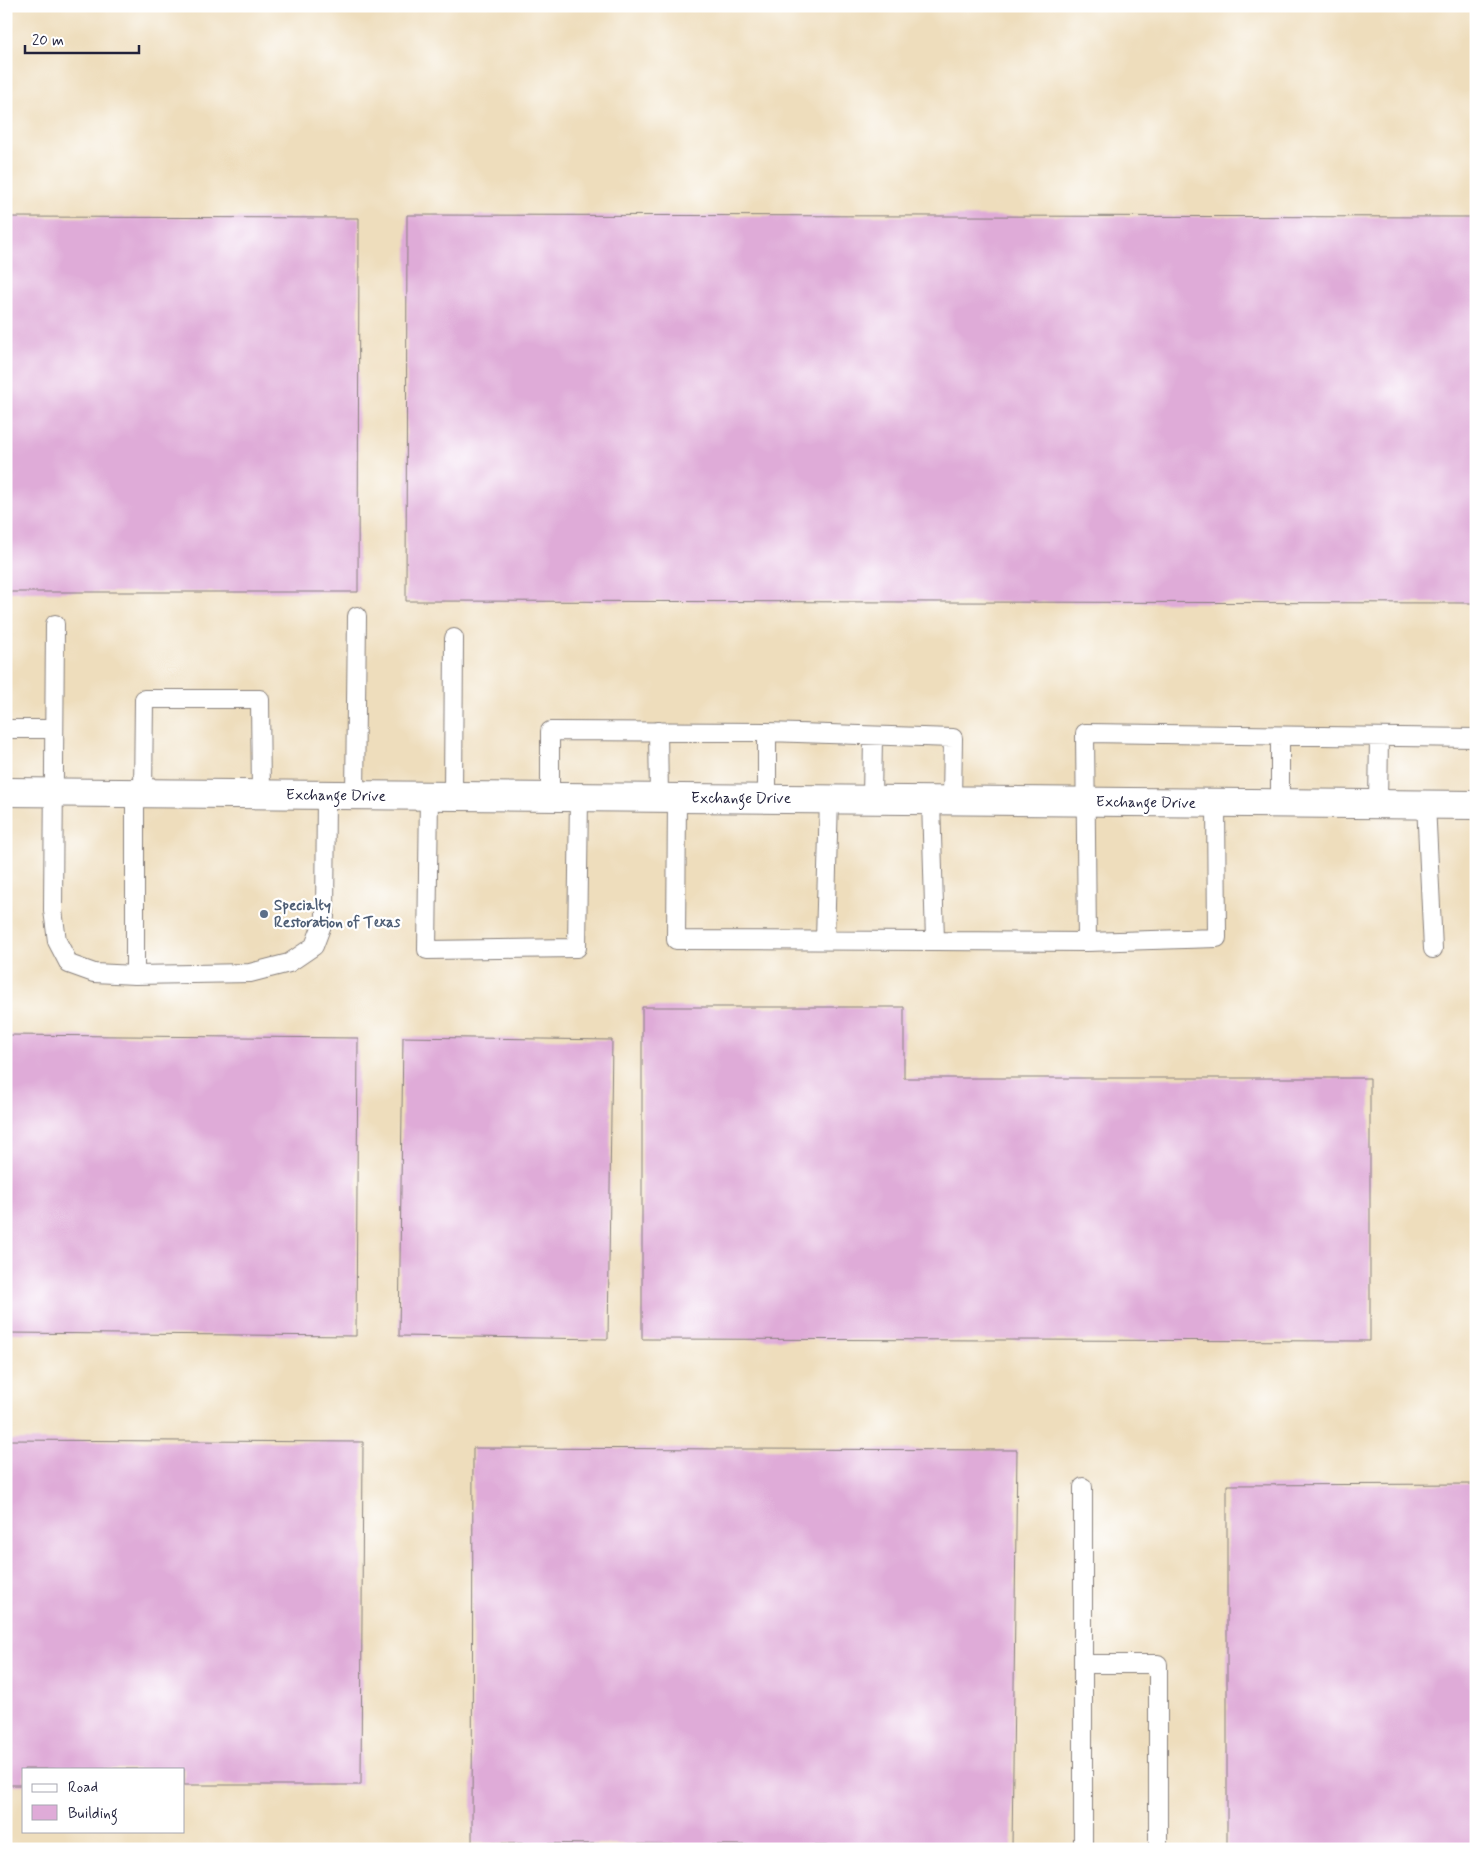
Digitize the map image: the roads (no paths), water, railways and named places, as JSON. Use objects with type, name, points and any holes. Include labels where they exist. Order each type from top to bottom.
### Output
[{"type":"street","name":"Exchange Drive","points":[[6,792],[1476,805]]},
{"type":"lane","points":[[355,795],[357,616]]},
{"type":"lane","points":[[54,624],[52,792],[54,910],[57,941],[69,964],[94,973],[135,975],[250,973],[289,963],[314,946],[325,917],[326,795]]},
{"type":"lane","points":[[454,638],[427,950],[577,948],[579,797]]},
{"type":"lane","points":[[135,975],[139,794],[144,699],[260,699],[261,794]]},
{"type":"lane","points":[[6,729],[54,729]]},
{"type":"lane","points":[[550,797],[550,731],[767,732],[953,738],[942,800],[935,941]]},
{"type":"lane","points":[[658,731],[668,798],[676,940],[1087,942],[1217,938],[1216,802]]},
{"type":"lane","points":[[767,732],[767,799]]},
{"type":"lane","points":[[1087,942],[1085,733],[1476,738]]},
{"type":"lane","points":[[872,799],[873,736]]},
{"type":"lane","points":[[1280,736],[1280,802]]},
{"type":"lane","points":[[1378,804],[1379,738]]},
{"type":"lane","points":[[825,940],[829,799]]},
{"type":"lane","points":[[1426,804],[1434,949]]},
{"type":"lane","points":[[1082,1849],[1083,1487]]},
{"type":"lane","points":[[1083,1664],[1158,1664],[1158,1849]]},
{"type":"place","name":"Specialty Restoration of Texas","points":[[264,914]]}]
